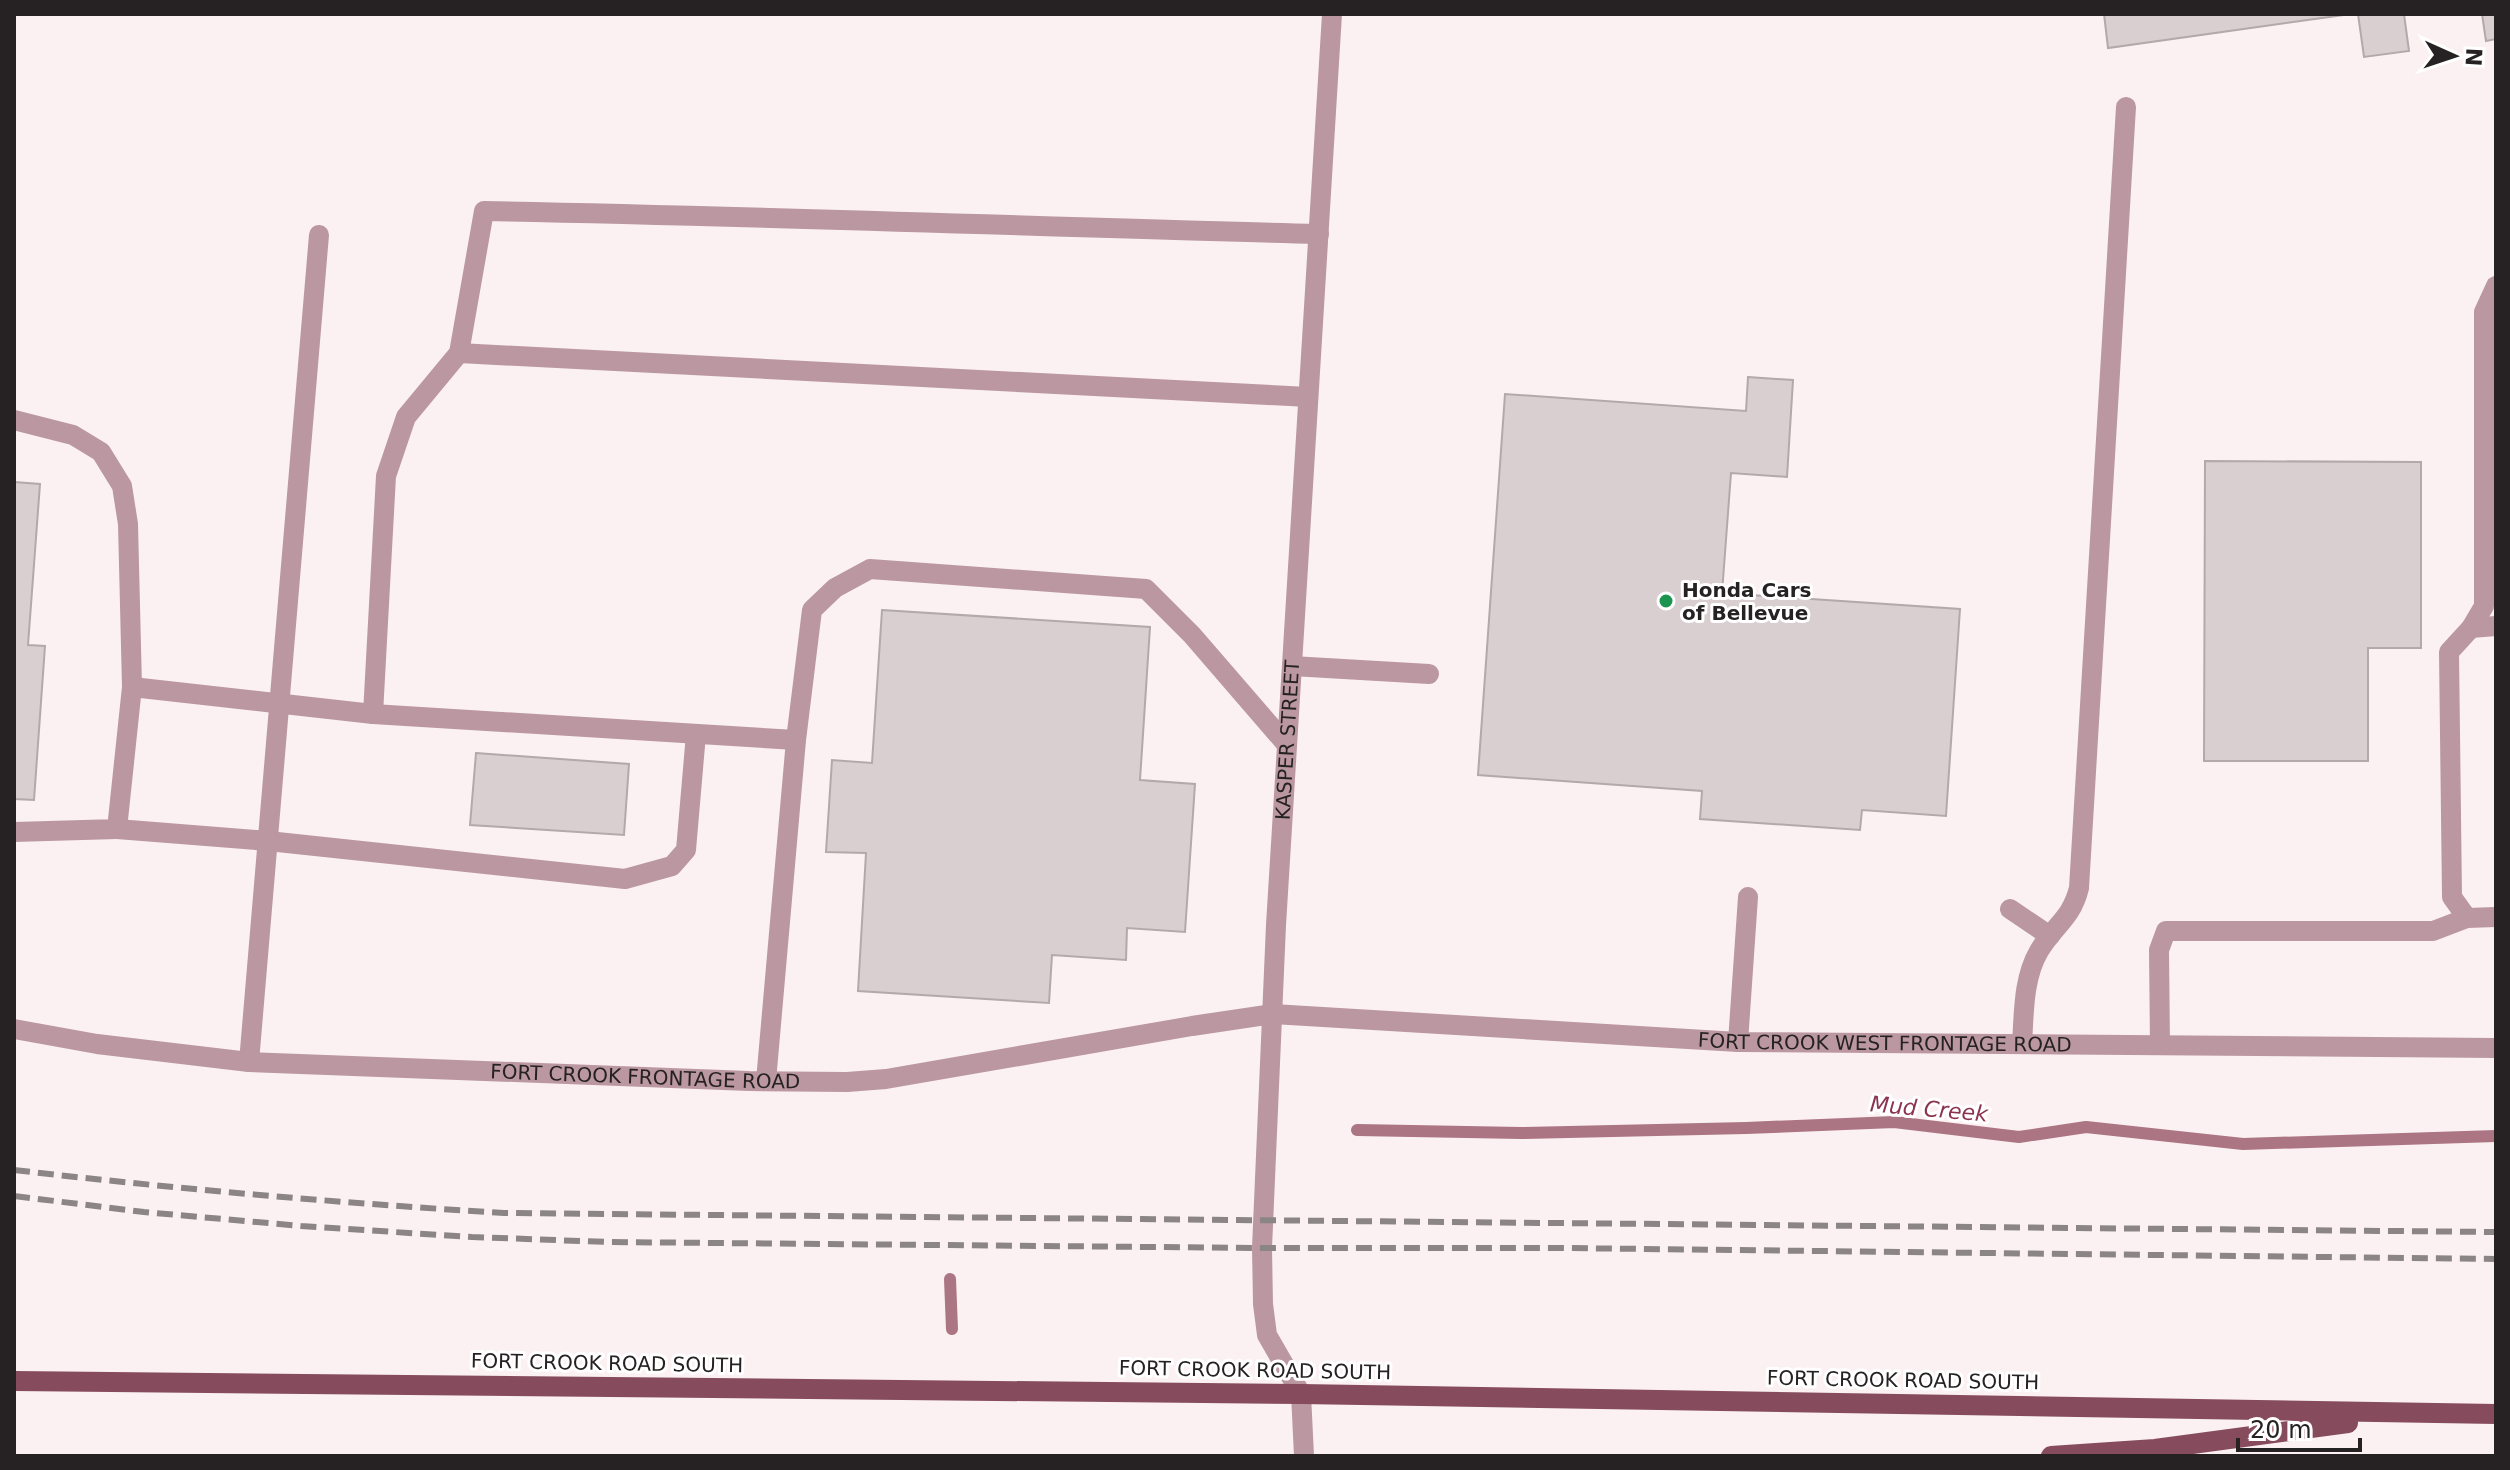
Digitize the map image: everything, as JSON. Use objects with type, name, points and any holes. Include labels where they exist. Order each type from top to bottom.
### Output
[{"type":"main road","name":"FORT CROOK ROAD SOUTH","points":[[14,1381],[1301,1394],[2496,1414]]},
{"type":"main road","points":[[2051,1456],[2155,1449],[2411,1414]]},
{"type":"street","name":"KASPER STREET","points":[[1304,1456],[1301,1394],[1267,1335],[1262,1248],[1287,745],[1332,14]]},
{"type":"street","points":[[2022,1044],[2027,982],[2032,964],[2074,905],[2079,888],[2126,107]]},
{"type":"street","points":[[373,714],[386,476],[406,417],[459,353],[484,211],[1319,234]]},
{"type":"street","points":[[249,1062],[319,235]]},
{"type":"street","points":[[2467,918],[2452,897],[2449,652],[2471,628],[2484,606],[2484,312],[2496,286]]},
{"type":"street","points":[[459,353],[1308,397]]},
{"type":"street","points":[[14,420],[73,435],[101,452],[122,486],[128,524],[132,687],[117,829]]},
{"type":"street","points":[[766,1081],[796,740],[812,610],[835,588],[870,569],[1146,589],[1192,635],[1287,745]]},
{"type":"street","points":[[2471,628],[2496,626]]},
{"type":"street","points":[[1292,666],[1429,674]]},
{"type":"street","points":[[132,687],[373,714],[796,740]]},
{"type":"street","points":[[14,832],[117,829],[268,841],[625,879],[672,866],[686,850],[696,734]]},
{"type":"street","points":[[1738,1042],[1748,897]]},
{"type":"street","points":[[2010,909],[2050,936]]},
{"type":"street","points":[[2160,1045],[2159,950],[2166,931],[2433,931],[2467,918],[2496,917]]},
{"type":"street","name":"FORT CROOK FRONTAGE ROAD","points":[[14,1029],[97,1044],[249,1062],[847,1082],[886,1079],[1273,1014]]},
{"type":"street","name":"FORT CROOK WEST FRONTAGE ROAD","points":[[1273,1014],[1738,1042],[2496,1048]]},
{"type":"building","points":[[2104,14],[2351,14],[2108,48]]},
{"type":"building","points":[[2358,14],[2404,14],[2409,51],[2364,57]]},
{"type":"building","points":[[2482,14],[2496,14],[2496,39],[2486,41]]},
{"type":"building","name":"Honda Cars of Bellevue","points":[[1748,377],[1793,380],[1787,477],[1731,473],[1722,593],[1960,609],[1946,816],[1862,810],[1860,830],[1700,819],[1702,791],[1478,775],[1505,394],[1746,411]]},
{"type":"building","points":[[2205,461],[2421,462],[2421,648],[2368,648],[2368,761],[2204,761]]},
{"type":"building","points":[[14,482],[40,484],[28,645],[45,646],[34,800],[14,799]]},
{"type":"building","points":[[882,610],[1150,627],[1140,780],[1195,784],[1185,932],[1127,928],[1126,960],[1052,955],[1049,1003],[858,991],[866,853],[826,852],[832,760],[872,763]]},
{"type":"building","points":[[476,753],[629,764],[624,835],[470,825]]},
{"type":"waterway","name":"Mud Creek","points":[[1357,1130],[1521,1133],[1894,1122],[2019,1137],[2086,1127],[2243,1144],[2496,1136]]},
{"type":"waterway","name":"Mud Creek","points":[[950,1279],[952,1329]]},
{"type":"railway","points":[[14,1170],[259,1195],[504,1213],[2496,1232]]},
{"type":"railway","points":[[14,1196],[301,1226],[608,1242],[1563,1248],[2496,1259]]},
{"type":"place","name":"Honda Cars of Bellevue","points":[[1666,601]]}]
